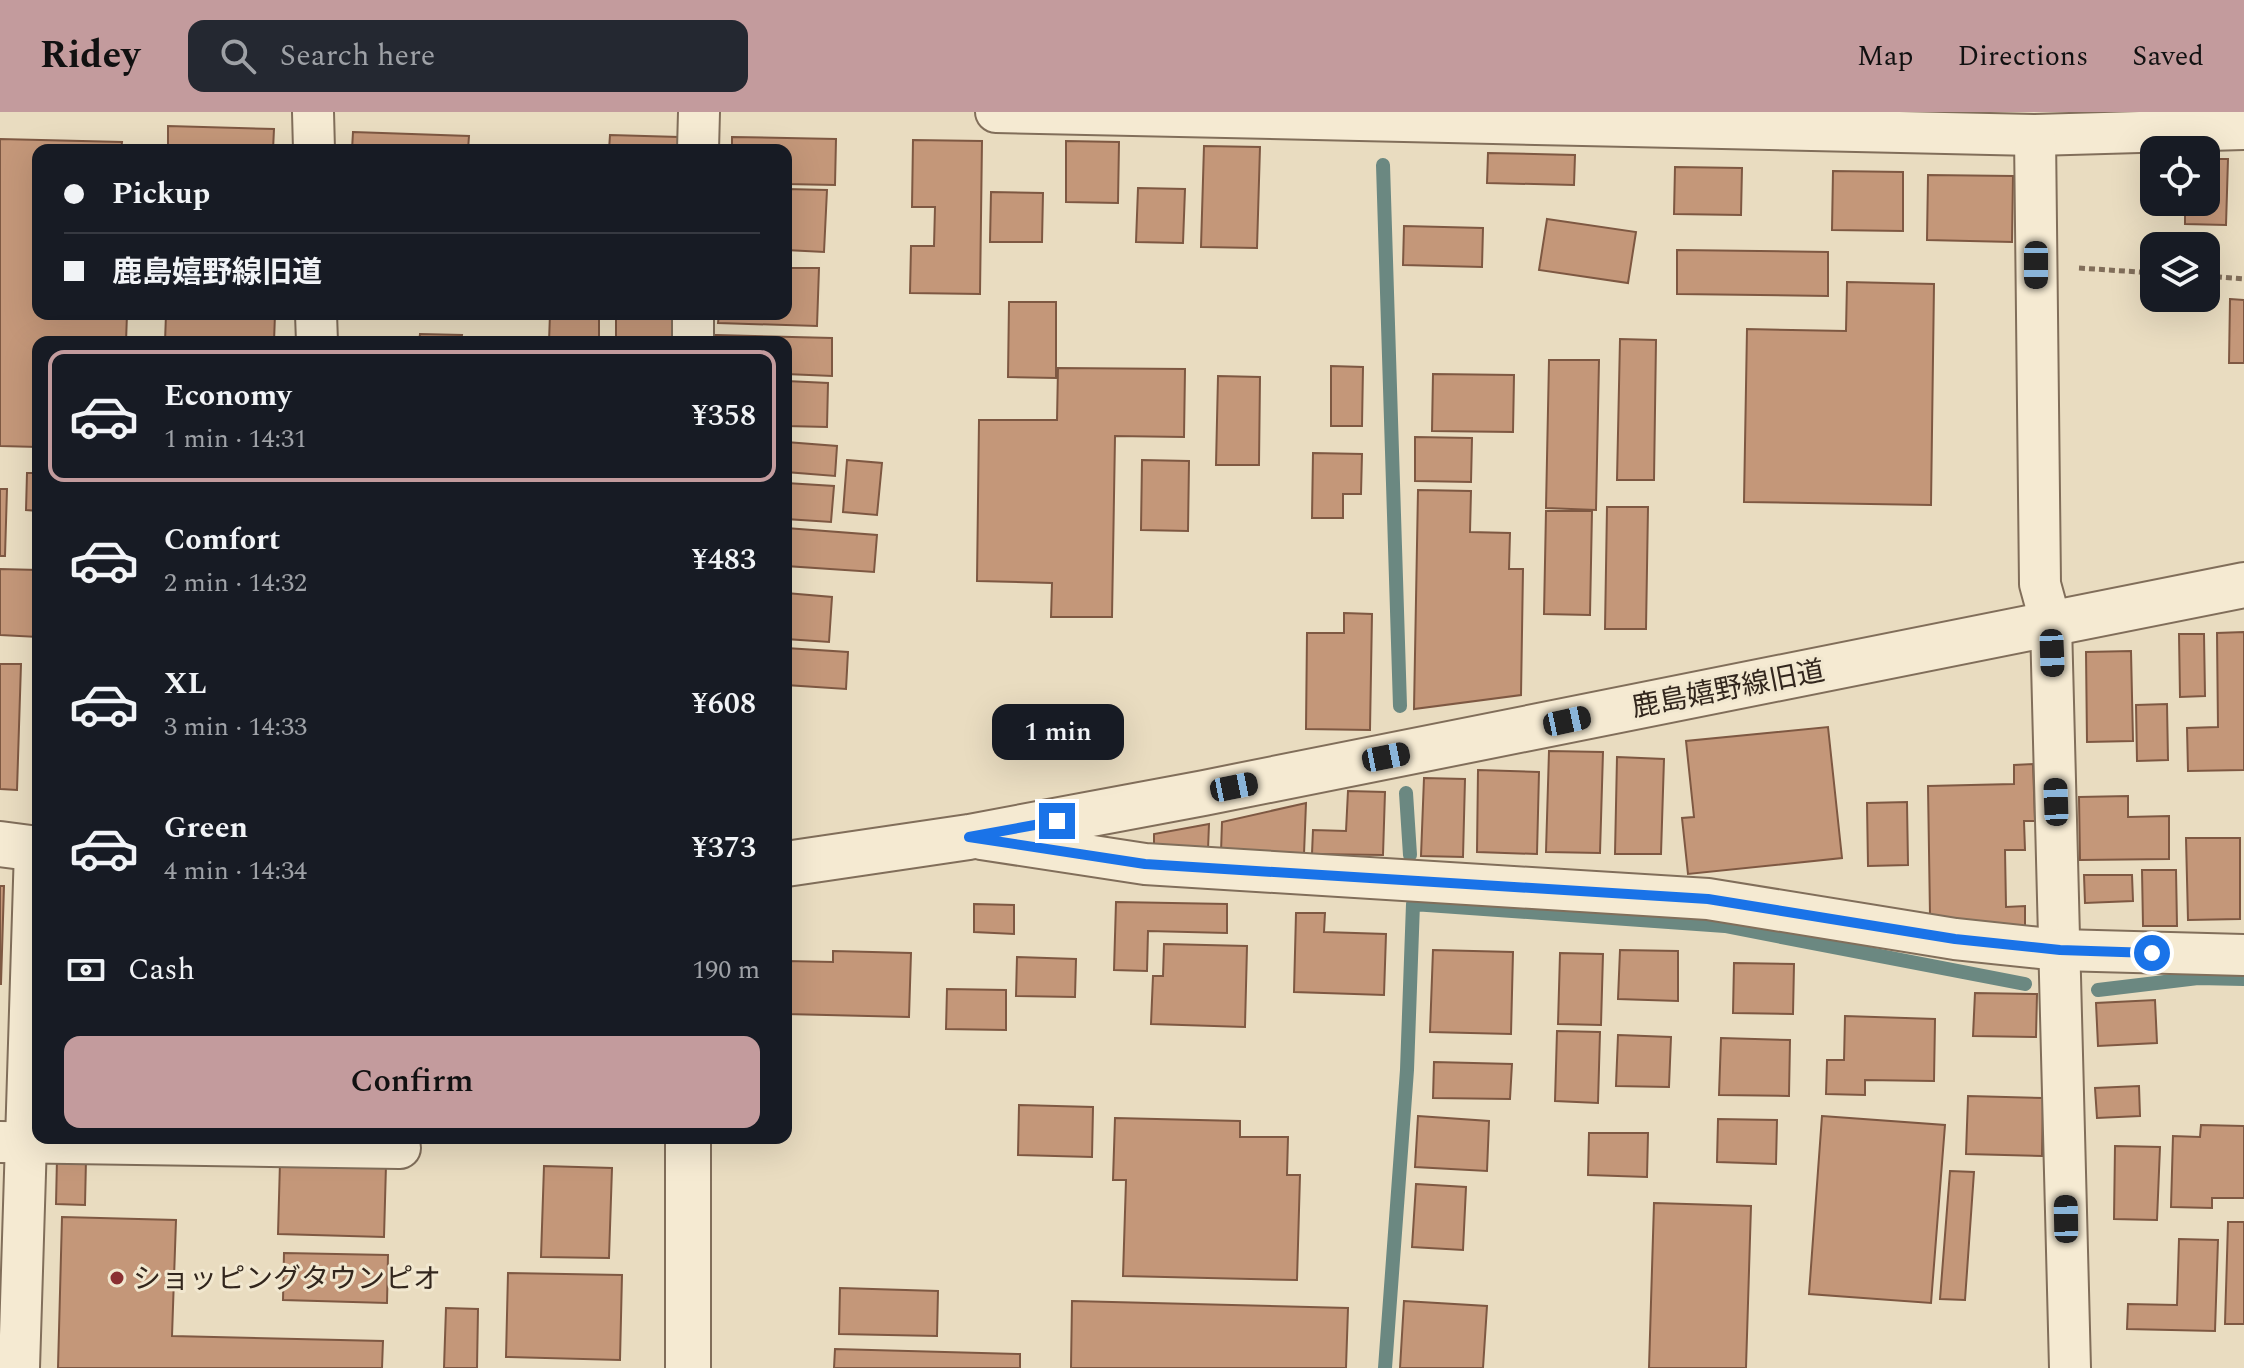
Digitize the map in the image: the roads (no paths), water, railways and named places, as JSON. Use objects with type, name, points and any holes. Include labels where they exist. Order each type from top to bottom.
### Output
[{"type":"street","points":[[313,112],[314,144]]},
{"type":"street","points":[[698,144],[699,112]]},
{"type":"street","points":[[996,112],[1596,119],[2035,135],[2244,129]]},
{"type":"street","points":[[2035,135],[2040,584],[2051,624],[2070,1368]]},
{"type":"street","name":"鹿島嬉野線旧道","points":[[792,863],[969,837],[1235,787],[2244,585]]},
{"type":"street","points":[[969,837],[1145,864],[1708,899],[1955,939],[2060,950],[2244,955]]},
{"type":"street","points":[[19,1368],[13,1142],[24,847]]},
{"type":"street","points":[[142,1144],[400,1148]]},
{"type":"street","points":[[688,1144],[688,1368]]},
{"type":"waterway","points":[[1383,165],[1400,706]]},
{"type":"waterway","points":[[1406,793],[1410,855]]},
{"type":"waterway","points":[[1385,1368],[1407,1070],[1413,904],[1725,926],[2025,984]]},
{"type":"waterway","points":[[2098,990],[2198,978],[2244,979]]},
{"type":"place","name":"ショッピングタウンピオ","points":[[117,1278]]}]
